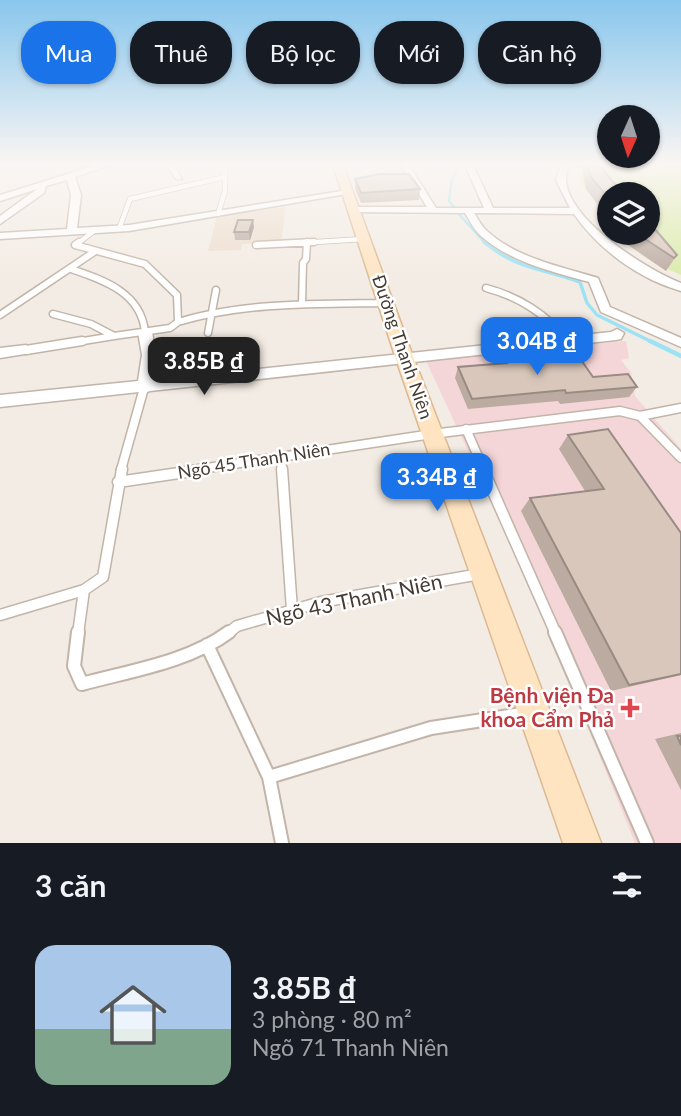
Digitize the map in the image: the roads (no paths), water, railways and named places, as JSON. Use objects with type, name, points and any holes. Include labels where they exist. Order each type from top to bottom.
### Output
[{"type":"street","points":[[0,221],[23,204]]},
{"type":"street","points":[[72,232],[75,204]]},
{"type":"street","points":[[0,236],[119,229],[218,214],[317,204]]},
{"type":"street","name":"Đường Thanh Niên","points":[[352,204],[405,359],[582,843]]},
{"type":"street","points":[[381,204],[433,210],[577,211]]},
{"type":"street","points":[[429,204],[433,210]]},
{"type":"street","points":[[487,204],[490,211]]},
{"type":"street","points":[[573,204],[588,228],[612,250],[662,280],[681,287]]},
{"type":"street","points":[[467,210],[491,239],[546,266],[594,280],[605,309],[681,343]]},
{"type":"street","points":[[144,388],[149,355],[145,332]]},
{"type":"street","points":[[0,401],[144,388],[617,334]]},
{"type":"street","points":[[0,353],[26,351]]},
{"type":"lane","points":[[119,229],[128,204]]},
{"type":"lane","points":[[218,214],[221,204]]},
{"type":"lane","points":[[94,231],[75,246],[145,264],[177,295],[178,322]]},
{"type":"lane","points":[[257,245],[364,239]]},
{"type":"lane","points":[[302,304],[303,262],[306,259],[307,242]]},
{"type":"lane","points":[[0,315],[94,252]]},
{"type":"lane","points":[[71,269],[118,285],[126,291],[142,316],[145,332]]},
{"type":"lane","points":[[486,288],[513,296],[536,310],[550,320],[568,340]]},
{"type":"lane","points":[[208,333],[216,290]]},
{"type":"lane","points":[[26,351],[170,328],[178,322],[214,311],[302,304],[386,303]]},
{"type":"lane","points":[[53,314],[91,324],[114,336]]},
{"type":"lane","points":[[0,615],[84,590],[103,577],[118,482],[144,388]]},
{"type":"lane","name":"Ngõ 45 Thanh Niên","points":[[118,482],[466,429],[620,411],[640,416],[681,408]]},
{"type":"lane","points":[[640,416],[681,458]]},
{"type":"lane","points":[[466,429],[648,843]]},
{"type":"lane","points":[[281,457],[292,610]]},
{"type":"lane","name":"Ngõ 43 Thanh Niên","points":[[84,590],[74,666],[82,684],[207,645],[237,626],[292,610],[321,602],[483,573]]},
{"type":"lane","points":[[207,645],[269,777],[282,843]]},
{"type":"lane","points":[[269,777],[431,728],[534,712]]},
{"type":"waterway","points":[[458,213],[485,242]]},
{"type":"waterway","points":[[485,242],[519,263],[580,282],[587,303],[597,315],[654,343]]},
{"type":"waterway","points":[[650,341],[681,356]]},
{"type":"place","name":"Bệnh viện Đa khoa Cẩm Phả","points":[[630,708]]}]
